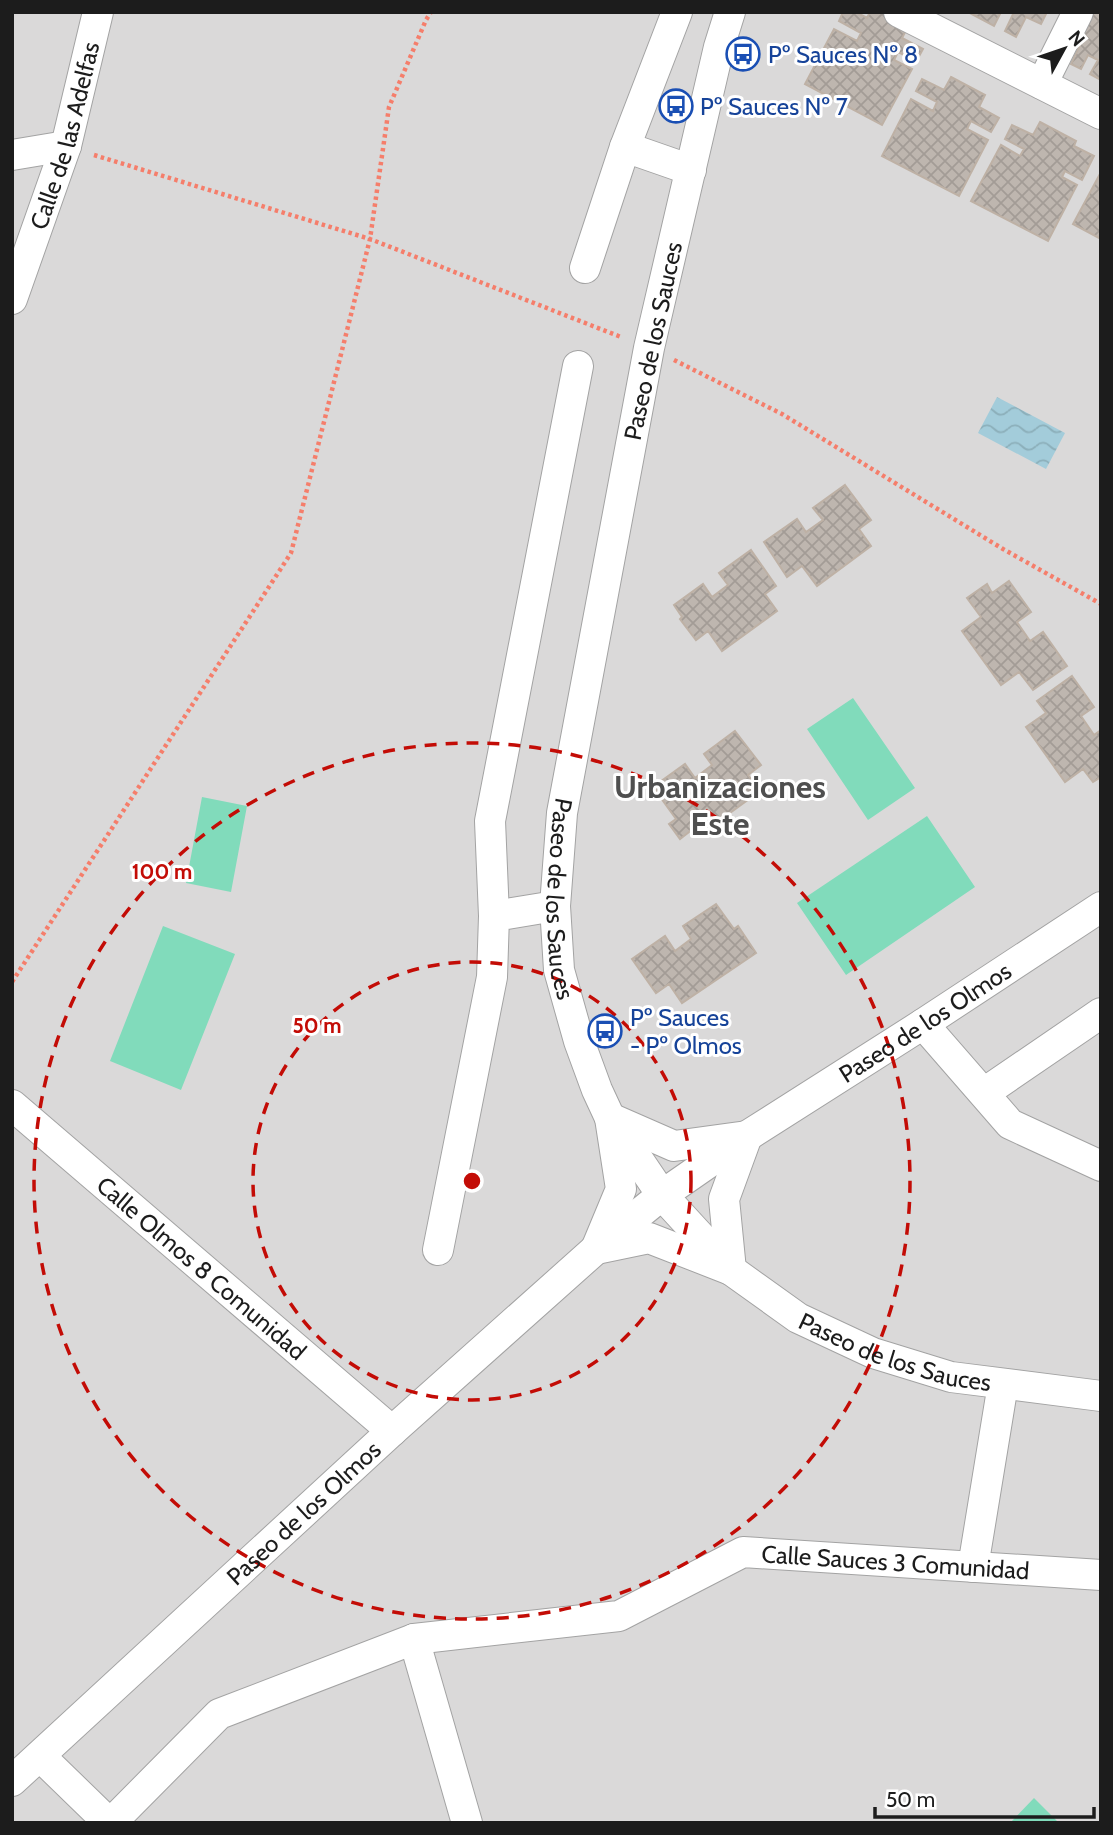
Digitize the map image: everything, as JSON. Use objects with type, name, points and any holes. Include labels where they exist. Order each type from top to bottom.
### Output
[{"type":"street","name":"Calle de las Adelfas","points":[[12,299],[66,146],[98,12]]},
{"type":"street","points":[[584,268],[625,147],[677,12]]},
{"type":"street","name":"Paseo de los Sauces","points":[[730,12],[719,47],[649,348],[562,813],[555,906],[559,970],[579,1041],[597,1090],[611,1118],[662,1195],[731,1270],[798,1318],[873,1353],[951,1377],[1101,1396]]},
{"type":"street","points":[[899,12],[1101,114]]},
{"type":"street","points":[[1042,84],[1079,12]]},
{"type":"street","points":[[12,155],[66,146]]},
{"type":"street","points":[[625,147],[691,170]]},
{"type":"street","points":[[438,1250],[492,977],[494,916],[490,821],[579,366]]},
{"type":"street","points":[[494,916],[555,906]]},
{"type":"street","name":"Paseo de los Olmos","points":[[12,1781],[391,1431],[596,1249],[662,1195],[747,1136],[1101,906]]},
{"type":"street","points":[[984,1093],[1101,1013]]},
{"type":"street","points":[[923,1024],[1010,1124],[1101,1166]]},
{"type":"street","name":"Calle Olmos 8 Comunidad","points":[[12,1105],[391,1431]]},
{"type":"street","name":"Paseo de los Olmos","points":[[611,1118],[674,1146],[747,1136]]},
{"type":"street","name":"Paseo de los Olmos","points":[[596,1249],[621,1189],[611,1118]]},
{"type":"street","points":[[731,1270],[724,1199],[747,1136]]},
{"type":"street","name":"Paseo de los Olmos","points":[[596,1249],[649,1238],[731,1270]]},
{"type":"street","points":[[973,1567],[1003,1384]]},
{"type":"street","name":"Calle Sauces 3 Comunidad","points":[[40,1756],[110,1823],[219,1714],[414,1639],[619,1616],[743,1552],[1101,1575]]},
{"type":"street","points":[[414,1639],[467,1823]]},
{"type":"path","points":[[12,982],[291,553],[370,239],[389,107],[431,12]]},
{"type":"path","points":[[66,146],[370,239],[649,348],[782,414],[1003,549],[1101,604]]},
{"type":"shaded area","points":[[12,12],[1101,12],[1101,1823],[12,1823]]},
{"type":"green space","points":[[853,698],[915,788],[868,820],[807,729]]},
{"type":"green space","points":[[202,797],[247,806],[231,892],[186,883]]},
{"type":"green space","points":[[927,816],[975,887],[846,975],[797,903]]},
{"type":"green space","points":[[163,926],[235,954],[181,1090],[110,1061]]},
{"type":"green space","points":[[1034,1798],[1059,1823],[1010,1823]]},
{"type":"water","points":[[997,397],[1065,433],[1046,469],[978,433]]},
{"type":"building","points":[[843,12],[856,12],[867,18],[870,12],[885,12],[909,25],[902,38],[923,49],[916,62],[898,52],[894,60],[912,69],[882,125],[805,84],[834,29],[857,41],[861,33],[839,21]]},
{"type":"building","points":[[968,12],[1001,12],[994,26]]},
{"type":"building","points":[[1014,12],[1047,12],[1041,24],[1026,17],[1016,37],[1005,31]]},
{"type":"building","points":[[1081,12],[1101,12],[1101,80],[1090,74],[1098,60],[1088,55],[1081,69],[1071,64],[1080,45],[1067,38]]},
{"type":"building","points":[[951,77],[985,95],[979,107],[999,118],[991,132],[971,121],[967,129],[988,140],[959,196],[882,156],[911,99],[933,111],[937,102],[916,91],[922,79],[944,90]]},
{"type":"building","points":[[1040,122],[1076,141],[1074,146],[1094,156],[1082,180],[1065,171],[1062,177],[1077,185],[1048,241],[971,201],[1001,145],[1020,156],[1024,149],[1005,139],[1012,125],[1033,135]]},
{"type":"building","points":[[1101,172],[1101,239],[1073,224]]},
{"type":"building","points":[[845,485],[871,520],[859,529],[871,546],[817,586],[802,566],[787,577],[764,542],[797,519],[806,532],[823,520],[813,508]]},
{"type":"building","points":[[751,550],[776,586],[765,594],[777,611],[722,651],[708,631],[696,640],[680,619],[682,617],[674,605],[703,584],[712,597],[728,585],[719,573]]},
{"type":"building","points":[[1009,581],[1031,612],[1017,622],[1030,641],[1043,632],[1067,666],[1033,690],[1019,672],[1001,685],[962,631],[981,617],[967,598],[987,584],[992,593]]},
{"type":"building","points":[[1072,676],[1094,707],[1081,716],[1094,735],[1101,730],[1101,777],[1093,782],[1083,769],[1065,782],[1026,727],[1046,713],[1037,701]]},
{"type":"building","points":[[735,731],[761,765],[748,775],[760,791],[704,832],[698,825],[680,839],[669,824],[676,819],[653,787],[685,764],[695,778],[712,765],[704,754]]},
{"type":"building","points":[[716,904],[734,929],[738,926],[756,953],[682,1003],[669,984],[656,993],[632,959],[665,936],[675,951],[691,939],[683,926]]},
{"type":"place","name":"Pº Sauces Nº 8","points":[[743,54]]},
{"type":"place","name":"Pº Sauces Nº 7","points":[[676,106]]},
{"type":"place","name":"Pº Sauces - Pº Olmos","points":[[605,1031]]},
{"type":"district","name":"Urbanizaciones Este","points":[[720,804]]}]
